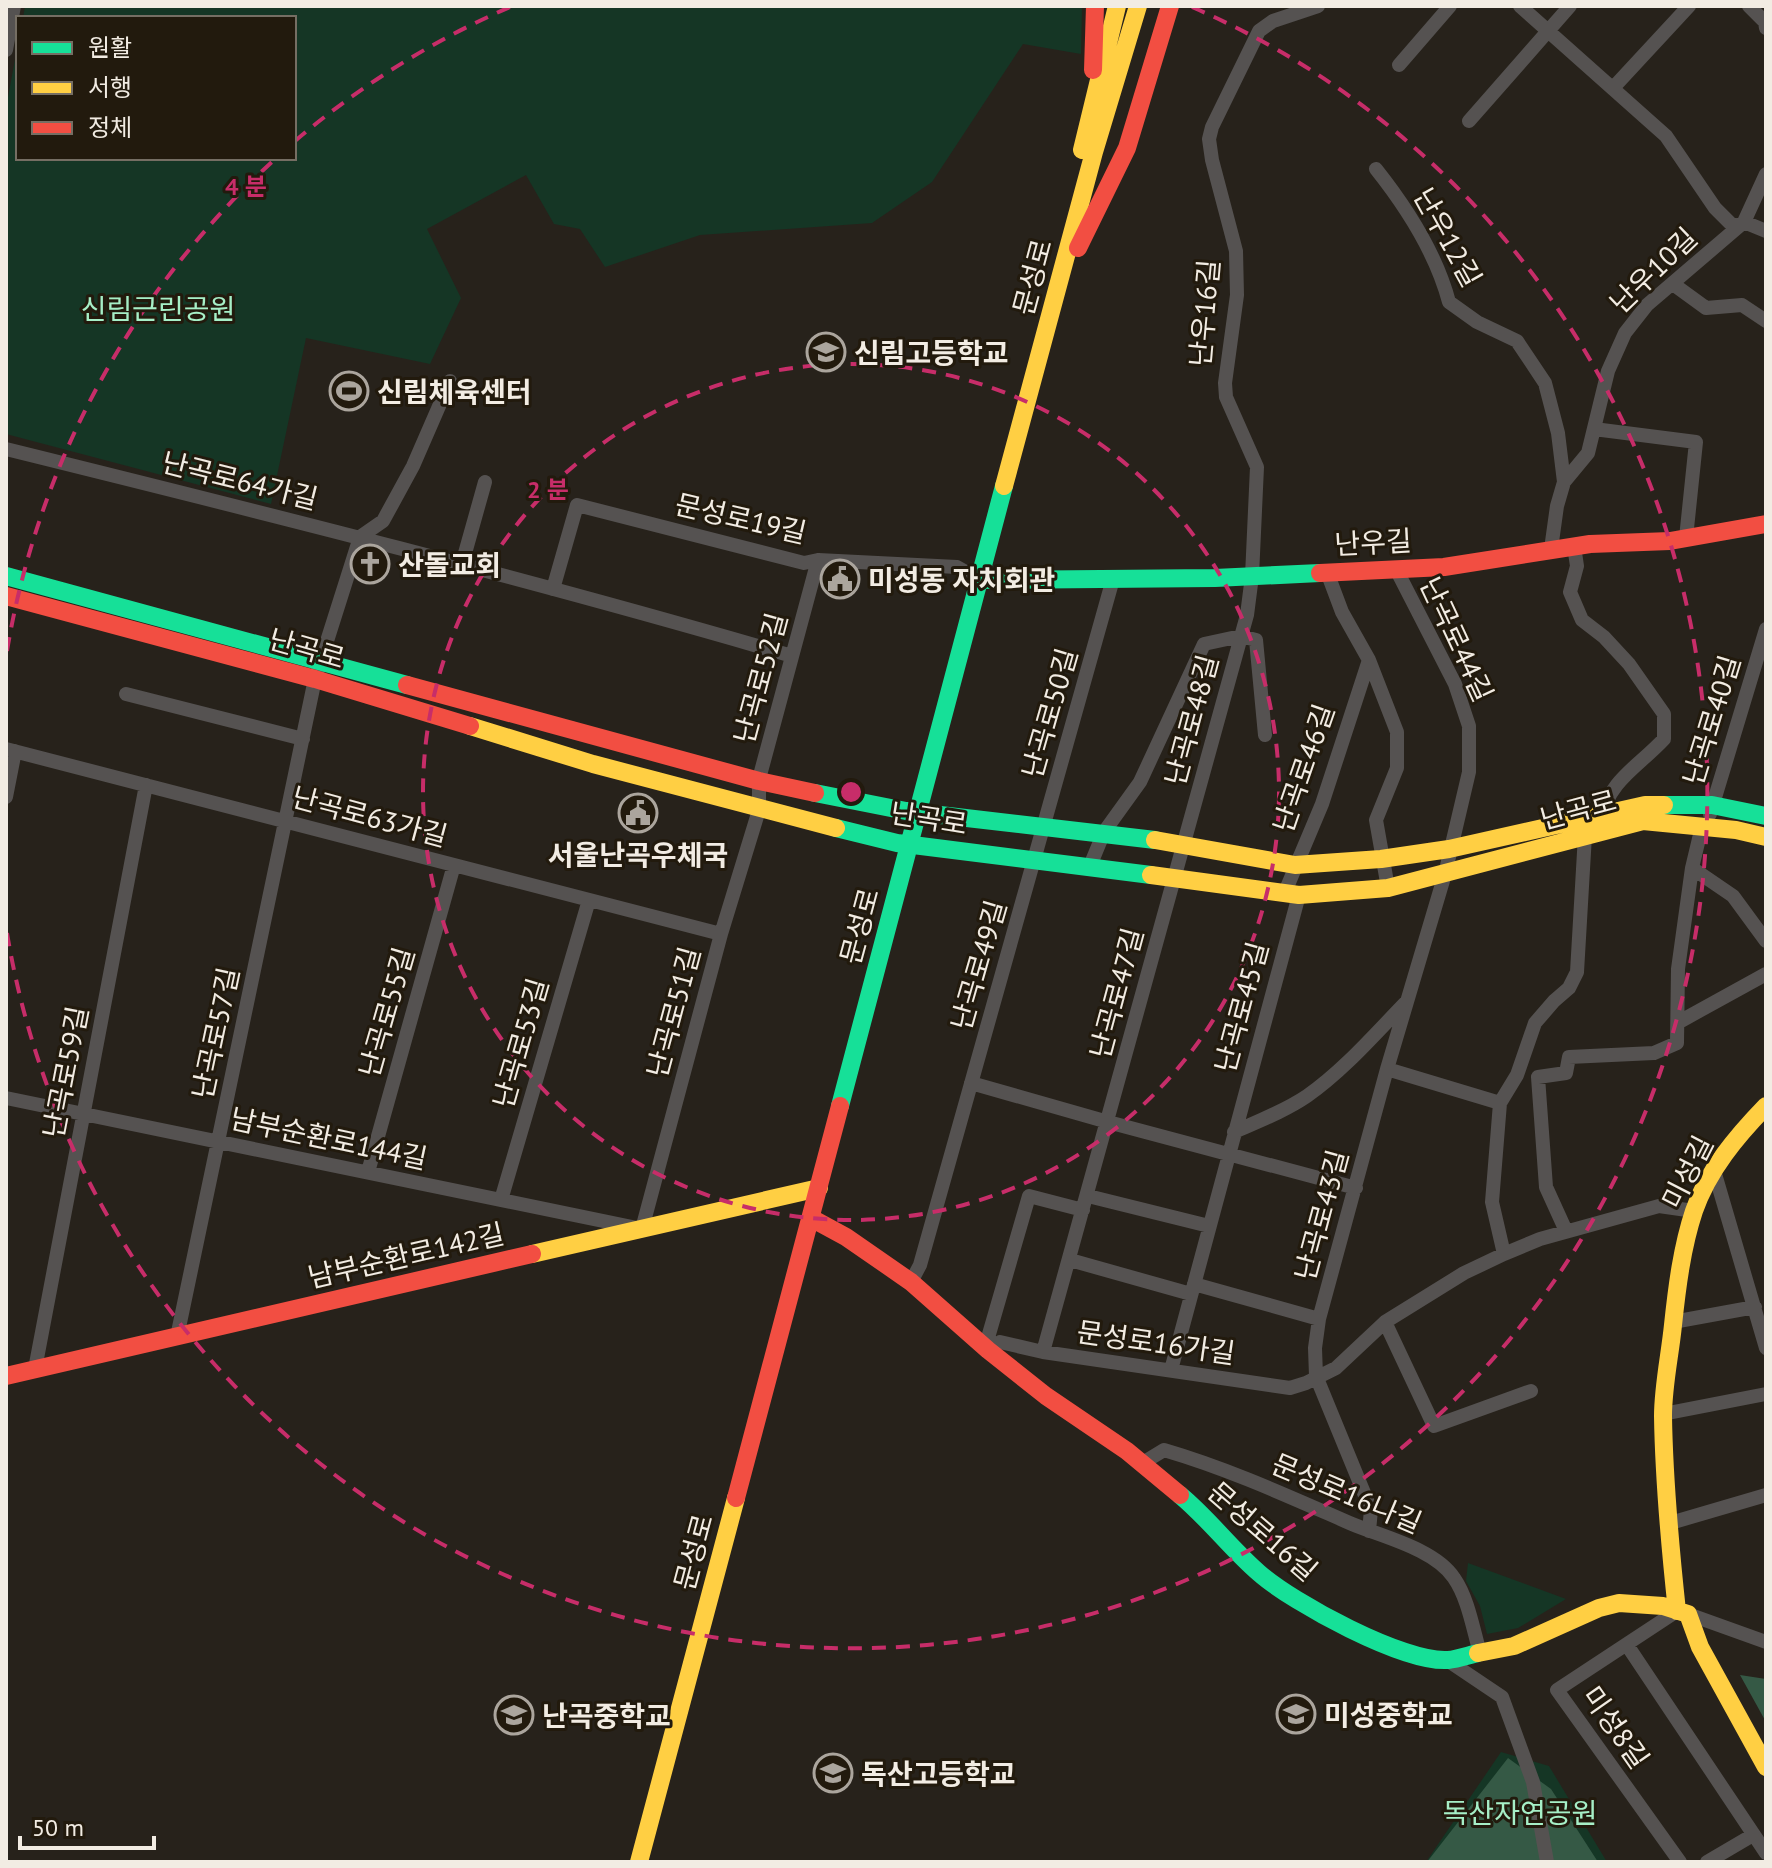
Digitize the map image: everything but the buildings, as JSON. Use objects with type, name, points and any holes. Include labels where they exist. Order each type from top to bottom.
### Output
[{"type":"main road","points":[[1091,111],[1095,6]]},
{"type":"main road","name":"문성로","points":[[976,578],[1117,6]]},
{"type":"main road","name":"문성로","points":[[624,1862],[813,1189],[911,812],[1094,152],[1138,6]]},
{"type":"main road","points":[[1057,291],[1127,148],[1170,6]]},
{"type":"main road","name":"난우길","points":[[976,578],[1252,576],[1444,567],[1551,549],[1686,538],[1766,524]]},
{"type":"main road","name":"난곡로","points":[[6,576],[759,781],[911,812],[1184,843],[1295,865],[1381,859],[1643,821],[1704,826],[1766,837]]},
{"type":"main road","name":"난곡로","points":[[6,596],[315,679],[593,764],[759,810],[903,844],[1292,894],[1388,888],[1445,874],[1594,827],[1645,805],[1712,805],[1766,816]]},
{"type":"main road","name":"미성길","points":[[1766,1106],[1732,1141],[1694,1211],[1678,1280],[1663,1414],[1667,1524],[1683,1612],[1766,1767]]},
{"type":"main road","name":"문성로","points":[[639,1862],[811,1218],[813,1189]]},
{"type":"main road","name":"남부순환로142길","points":[[6,1376],[813,1189]]},
{"type":"main road","name":"문성로16길","points":[[811,1218],[846,1237],[911,1282],[986,1349],[1199,1511],[1260,1574],[1303,1604],[1344,1627],[1423,1657],[1447,1660],[1514,1646],[1599,1608],[1619,1603],[1639,1602],[1683,1612]]},
{"type":"street","points":[[6,50],[14,6]]},
{"type":"street","name":"난우16길","points":[[1252,576],[1257,467],[1226,397],[1225,383],[1237,295],[1236,251],[1209,139],[1259,31],[1273,21],[1318,6]]},
{"type":"street","points":[[1399,65],[1450,6]]},
{"type":"street","points":[[1520,6],[1666,136],[1715,208],[1730,223],[1766,231]]},
{"type":"street","points":[[1469,121],[1570,6]]},
{"type":"street","points":[[1613,88],[1689,6]]},
{"type":"street","points":[[1749,6],[1765,22],[1766,28]]},
{"type":"street","name":"난우12길","points":[[1376,169],[1398,197],[1417,230],[1442,276],[1449,302],[1477,322],[1517,341],[1545,383],[1558,433],[1564,482]]},
{"type":"street","name":"난우10길","points":[[1551,549],[1564,482],[1588,453],[1608,371],[1625,333],[1647,305],[1741,224],[1766,174]]},
{"type":"street","points":[[1673,284],[1706,308],[1742,305],[1766,321]]},
{"type":"street","points":[[360,537],[383,521],[413,466],[450,381]]},
{"type":"street","points":[[1594,429],[1696,442],[1686,538]]},
{"type":"street","name":"난곡로64가길","points":[[6,449],[360,537],[792,656]]},
{"type":"street","points":[[462,564],[485,482]]},
{"type":"street","name":"문성로19길","points":[[553,589],[577,505],[804,563],[818,560],[957,567],[976,578]]},
{"type":"street","name":"난곡로57길","points":[[177,1337],[315,679],[360,537]]},
{"type":"street","points":[[1504,1254],[1492,1202],[1500,1103],[1517,1075],[1535,1023],[1569,988],[1577,972],[1594,827],[1618,780],[1664,739],[1664,714],[1629,664],[1604,637],[1582,620],[1570,592],[1577,566],[1574,546]]},
{"type":"street","name":"난곡로52길","points":[[759,810],[759,781],[818,560]]},
{"type":"street","name":"난곡로44길","points":[[1396,569],[1455,684],[1469,726],[1469,772],[1445,874]]},
{"type":"street","points":[[1327,572],[1342,612],[1369,660],[1397,732],[1397,768],[1376,820],[1388,888]]},
{"type":"street","name":"난곡로48길","points":[[1173,877],[1247,615],[1252,576]]},
{"type":"street","name":"난곡로50길","points":[[1035,861],[1113,579]]},
{"type":"street","name":"난곡로40길","points":[[1679,1022],[1678,969],[1692,868],[1766,629]]},
{"type":"street","points":[[1090,866],[1104,832],[1140,782],[1204,644],[1241,636],[1256,640],[1265,735]]},
{"type":"street","name":"난곡로46길","points":[[1292,894],[1295,865],[1322,804],[1369,660]]},
{"type":"street","points":[[126,694],[303,739]]},
{"type":"street","points":[[6,797],[11,750]]},
{"type":"street","name":"난곡로63가길","points":[[11,750],[721,934]]},
{"type":"street","name":"난곡로59길","points":[[35,1369],[146,785]]},
{"type":"street","name":"난곡로51길","points":[[642,1229],[721,934],[759,810]]},
{"type":"street","name":"난곡로49길","points":[[911,1282],[920,1265],[1035,861]]},
{"type":"street","name":"난곡로55길","points":[[368,1172],[454,865]]},
{"type":"street","points":[[1692,868],[1733,896],[1766,941]]},
{"type":"street","name":"난곡로43길","points":[[1316,1376],[1315,1348],[1319,1319],[1387,1069],[1445,874]]},
{"type":"street","name":"난곡로47길","points":[[1043,1352],[1173,877]]},
{"type":"street","name":"난곡로45길","points":[[1171,1370],[1230,1153],[1292,894]]},
{"type":"street","name":"난곡로53길","points":[[501,1200],[589,900]]},
{"type":"street","points":[[1566,1231],[1546,1187],[1538,1077],[1566,1073],[1569,1057],[1654,1053],[1677,1043],[1679,1022],[1766,974]]},
{"type":"street","points":[[1234,1132],[1276,1114],[1307,1096],[1410,999]]},
{"type":"street","points":[[1387,1069],[1500,1103]]},
{"type":"street","points":[[971,1083],[1356,1188]]},
{"type":"street","name":"남부순환로144길","points":[[6,1098],[642,1229]]},
{"type":"street","points":[[1715,1174],[1765,1341]]},
{"type":"street","points":[[986,1349],[1029,1196],[1086,1203],[1209,1226]]},
{"type":"street","name":"문성로16가길","points":[[986,1349],[1000,1342],[1043,1352],[1290,1388],[1336,1368],[1385,1322],[1464,1273],[1504,1254],[1540,1239],[1659,1206],[1694,1211]]},
{"type":"street","points":[[1070,1260],[1319,1319]]},
{"type":"street","points":[[1673,1322],[1755,1307]]},
{"type":"street","points":[[1385,1322],[1434,1426],[1531,1391]]},
{"type":"street","points":[[1316,1376],[1371,1510],[1369,1531]]},
{"type":"street","points":[[1663,1414],[1766,1394]]},
{"type":"street","name":"문성로16나길","points":[[1141,1464],[1164,1450],[1202,1461],[1405,1543],[1439,1563],[1454,1578],[1480,1653]]},
{"type":"street","points":[[1667,1524],[1766,1495]]},
{"type":"street","points":[[1683,1612],[1766,1642]]},
{"type":"street","name":"미성8길","points":[[1680,1862],[1557,1690],[1683,1612]]},
{"type":"street","name":"미성8길","points":[[1627,1645],[1766,1853]]},
{"type":"street","points":[[1447,1660],[1502,1697],[1533,1782],[1547,1862]]},
{"type":"street","points":[[1707,1862],[1753,1835]]},
{"type":"green space","name":"신림근린공원","points":[[25,6],[1082,6],[1081,54],[1023,44],[932,182],[872,223],[700,235],[605,267],[580,229],[554,224],[526,175],[427,229],[461,298],[430,364],[306,338],[271,504],[6,434],[6,108],[16,54],[16,160],[296,160],[296,16],[23,16]]},
{"type":"green space","points":[[1468,1563],[1566,1599],[1518,1628],[1487,1634],[1480,1606],[1466,1581]]},
{"type":"green space","points":[[1740,1675],[1766,1679],[1766,1722]]},
{"type":"green space","name":"독산자연공원","points":[[1501,1752],[1549,1766],[1607,1862],[1426,1862]]},
{"type":"green space","name":"독산자연공원","points":[[1508,1758],[1551,1789],[1598,1862],[1427,1862]]},
{"type":"traffic: fast","points":[[840,1106],[1004,486]]},
{"type":"traffic: fast","points":[[980,580],[1215,578],[1320,573]]},
{"type":"traffic: fast","points":[[6,576],[407,685]]},
{"type":"traffic: fast","points":[[815,793],[906,811],[1155,840]]},
{"type":"traffic: fast","points":[[1664,805],[1712,805],[1766,816]]},
{"type":"traffic: fast","points":[[836,828],[897,843],[1151,875]]},
{"type":"traffic: fast","points":[[1180,1495],[1259,1573],[1322,1615],[1378,1642],[1429,1658],[1448,1660],[1478,1653]]},
{"type":"traffic: slow","points":[[1082,150],[1117,6]]},
{"type":"traffic: slow","points":[[1004,486],[1094,152],[1138,6]]},
{"type":"traffic: slow","points":[[470,726],[593,764],[836,828]]},
{"type":"traffic: slow","points":[[1155,840],[1295,865],[1381,859],[1449,849],[1645,805],[1664,805]]},
{"type":"traffic: slow","points":[[1151,875],[1299,895],[1388,888],[1643,821],[1736,830],[1766,837]]},
{"type":"traffic: slow","points":[[1677,1611],[1663,1416],[1680,1267],[1694,1211],[1707,1182],[1734,1142],[1766,1106]]},
{"type":"traffic: slow","points":[[532,1254],[819,1188]]},
{"type":"traffic: slow","points":[[639,1862],[736,1498]]},
{"type":"traffic: slow","points":[[1478,1653],[1514,1646],[1599,1608],[1619,1603],[1663,1606],[1688,1614],[1700,1647],[1766,1767]]},
{"type":"traffic: jam","points":[[1093,70],[1095,6]]},
{"type":"traffic: jam","points":[[1078,248],[1127,148],[1170,6]]},
{"type":"traffic: jam","points":[[1320,573],[1444,567],[1590,544],[1670,541],[1766,524]]},
{"type":"traffic: jam","points":[[6,596],[315,679],[470,726]]},
{"type":"traffic: jam","points":[[407,685],[759,781],[815,793]]},
{"type":"traffic: jam","points":[[736,1498],[840,1106]]},
{"type":"traffic: jam","points":[[811,1218],[846,1237],[911,1282],[1046,1396],[1127,1451],[1180,1495]]},
{"type":"traffic: jam","points":[[6,1376],[532,1254]]},
{"type":"place","name":"신림고등학교","points":[[826,352]]},
{"type":"place","name":"신림체육센터","points":[[349,391]]},
{"type":"place","name":"산돌교회","points":[[370,564]]},
{"type":"place","name":"미성동 자치회관","points":[[840,579]]},
{"type":"place","name":"서울난곡우체국","points":[[638,813]]},
{"type":"place","name":"미성중학교","points":[[1296,1714]]},
{"type":"place","name":"난곡중학교","points":[[514,1715]]},
{"type":"place","name":"독산고등학교","points":[[833,1773]]}]
